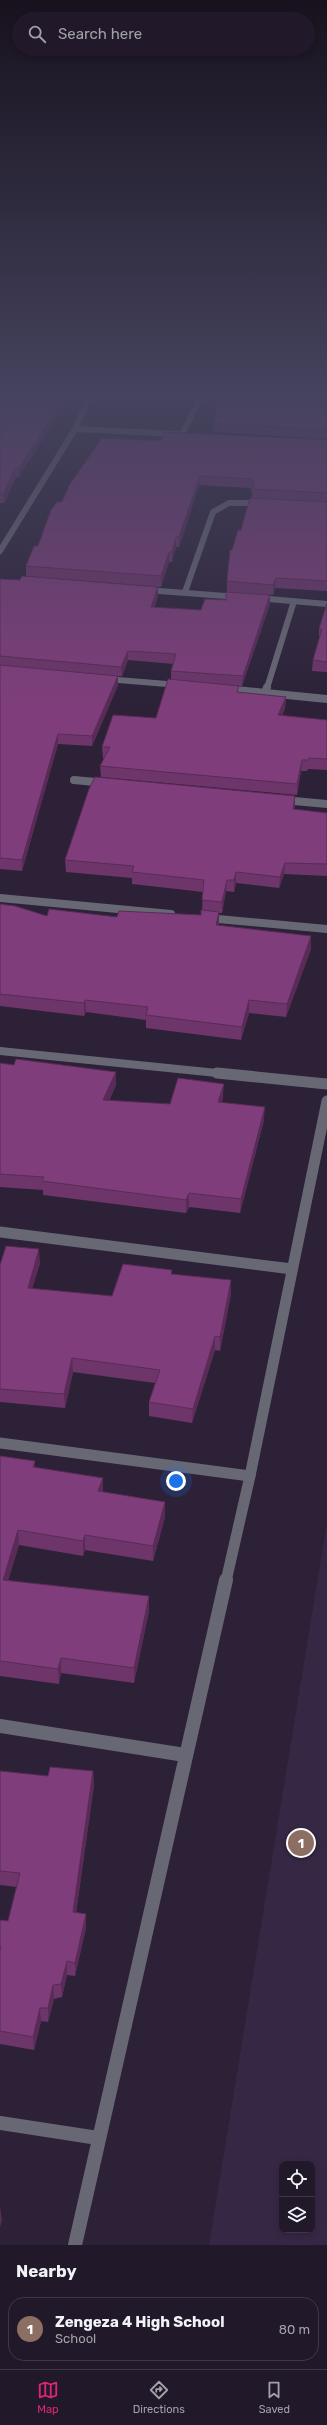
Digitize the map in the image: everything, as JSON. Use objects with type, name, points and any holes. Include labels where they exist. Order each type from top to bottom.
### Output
[{"type":"street","points":[[0,551],[32,498]]},
{"type":"street","points":[[185,592],[213,512],[218,506],[234,502],[272,504]]},
{"type":"street","points":[[139,589],[327,604]]},
{"type":"street","points":[[265,692],[294,601]]},
{"type":"street","points":[[101,678],[187,686]]},
{"type":"street","points":[[218,688],[327,699]]},
{"type":"street","points":[[74,780],[114,784]]},
{"type":"street","points":[[272,798],[327,804]]},
{"type":"street","points":[[0,898],[179,915]]},
{"type":"street","points":[[195,916],[327,929]]},
{"type":"street","points":[[0,1052],[327,1084]]},
{"type":"street","points":[[76,2245],[98,2138],[250,1476],[327,1101]]},
{"type":"street","points":[[0,1232],[292,1269]]},
{"type":"street","points":[[0,1443],[250,1476]]},
{"type":"street","points":[[0,1726],[185,1755]]},
{"type":"street","points":[[0,2123],[98,2138]]},
{"type":"shaded area","points":[[327,1522],[327,2245],[209,2245]]},
{"type":"building","points":[[64,498],[193,498],[179,537],[176,537],[172,552],[169,552],[161,576],[26,566],[34,546],[38,546],[51,510],[57,502],[62,502]]},
{"type":"building","points":[[250,498],[327,502],[327,581],[276,578],[273,585],[227,581],[230,550],[232,550],[238,530],[241,530]]},
{"type":"building","points":[[22,576],[158,587],[151,607],[201,610],[205,599],[226,600],[226,592],[270,595],[243,676],[171,671],[176,654],[128,651],[121,667],[0,656],[0,579],[20,580]]},
{"type":"building","points":[[327,603],[327,662],[313,660],[322,629],[319,629]]},
{"type":"building","points":[[0,665],[118,676],[92,736],[58,734],[22,860],[0,858]]},
{"type":"building","points":[[168,679],[239,686],[237,692],[286,697],[278,715],[327,720],[327,759],[309,758],[308,760],[302,760],[297,784],[100,766],[110,747],[102,747],[113,715],[156,718]]},
{"type":"building","points":[[95,777],[295,796],[293,809],[327,813],[327,864],[285,863],[280,877],[236,872],[234,880],[227,880],[222,902],[202,900],[204,880],[132,872],[134,866],[65,860],[89,789]]},
{"type":"building","points":[[0,904],[15,906],[47,916],[49,909],[117,917],[119,911],[201,915],[201,910],[219,912],[216,925],[311,936],[287,1004],[249,1000],[242,1027],[146,1015],[148,1007],[85,1000],[84,1003],[0,994]]},
{"type":"building","points":[[16,1059],[116,1072],[103,1100],[170,1104],[178,1078],[224,1084],[218,1102],[265,1107],[241,1199],[189,1193],[186,1200],[42,1181],[44,1177],[0,1174],[0,1063],[14,1065]]},
{"type":"building","points":[[6,1246],[39,1249],[28,1288],[112,1296],[123,1264],[172,1270],[171,1274],[231,1280],[220,1337],[215,1336],[193,1409],[149,1402],[160,1370],[72,1358],[64,1394],[0,1389],[0,1265]]},
{"type":"building","points":[[0,1456],[35,1461],[33,1467],[103,1478],[98,1491],[165,1502],[153,1546],[85,1535],[83,1541],[18,1530],[3,1580],[149,1596],[134,1668],[61,1658],[58,1669],[0,1661]]},
{"type":"building","points":[[50,1767],[93,1771],[73,1912],[86,1914],[75,1963],[67,1961],[61,1984],[53,1985],[48,2008],[40,2008],[33,2037],[0,2031],[0,1920],[8,1921],[20,1873],[0,1871],[0,1771],[48,1776]]},
{"type":"place","name":"Zengeza 4 High School","points":[[301,1843]]}]
